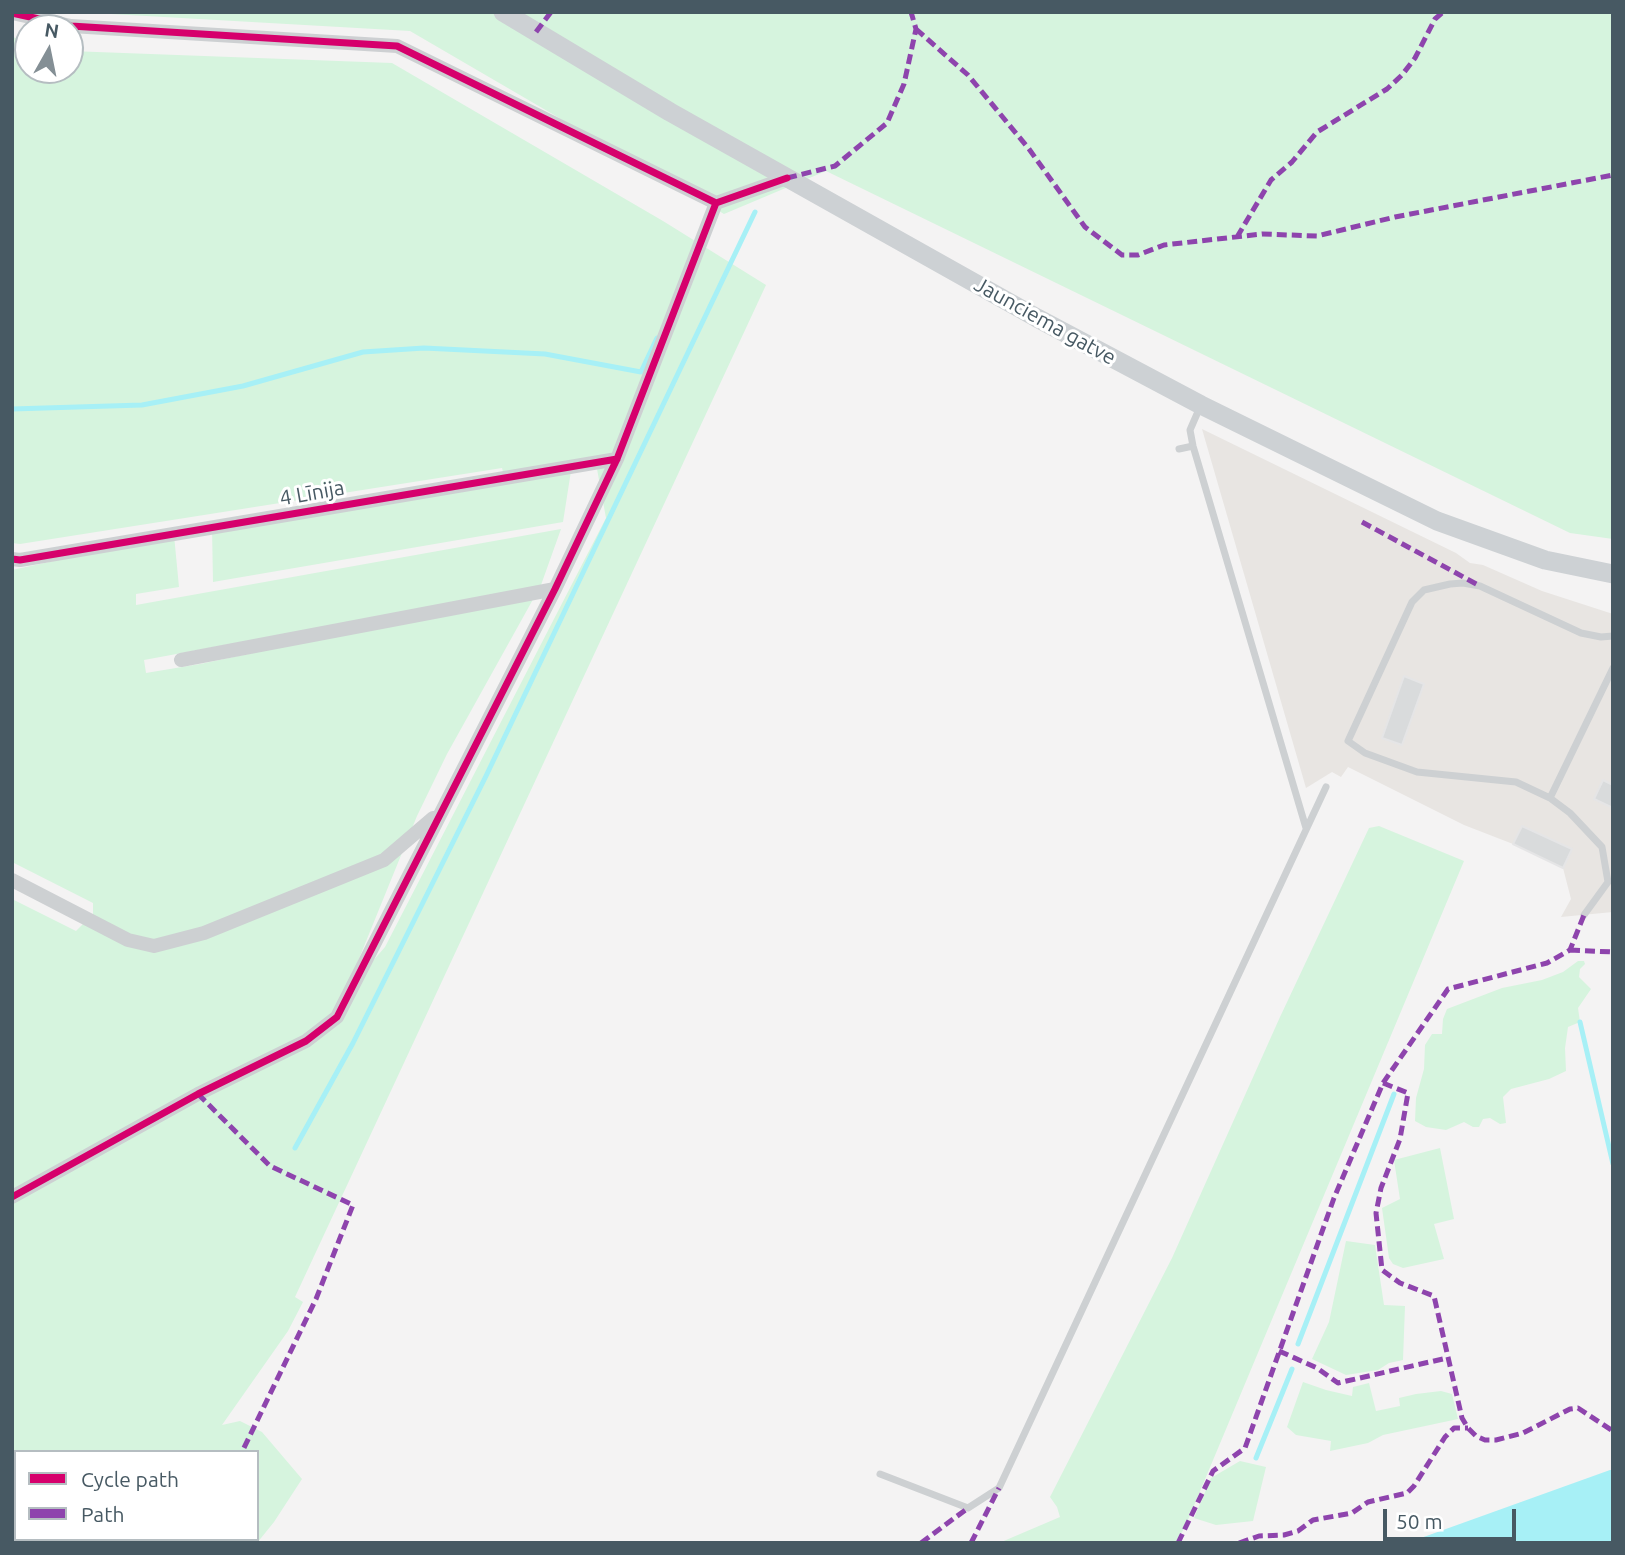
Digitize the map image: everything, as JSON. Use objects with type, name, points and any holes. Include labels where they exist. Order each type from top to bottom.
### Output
[{"type":"main road","name":"Jaunciema gatve","points":[[503,12],[787,178],[1037,318],[1201,405],[1437,522],[1545,560],[1613,574]]},
{"type":"street","points":[[12,13],[71,26],[397,46],[716,202],[787,178]]},
{"type":"street","points":[[12,1197],[198,1094],[306,1041],[337,1017],[555,589],[617,459],[716,202]]},
{"type":"street","name":"4 Līnija","points":[[12,559],[20,560],[617,459]]},
{"type":"street","points":[[181,660],[555,589]]},
{"type":"street","points":[[12,880],[128,940],[154,946],[204,933],[384,860],[439,813]]},
{"type":"lane","points":[[1201,405],[1190,430],[1193,446],[1306,829]]},
{"type":"lane","points":[[1178,449],[1193,446]]},
{"type":"lane","points":[[1584,915],[1608,882],[1602,847],[1570,813],[1550,798],[1517,782],[1417,772],[1365,753],[1348,741],[1412,602],[1424,590],[1463,583],[1480,586],[1581,633],[1601,637],[1613,636]]},
{"type":"lane","points":[[1550,798],[1613,668]]},
{"type":"lane","points":[[880,1474],[968,1508],[999,1488],[1326,787]]},
{"type":"shaded area","points":[[1202,429],[1456,553],[1470,563],[1483,565],[1542,591],[1613,614],[1613,912],[1561,917],[1571,899],[1563,868],[1464,825],[1348,767],[1341,777],[1332,772],[1306,788]]},
{"type":"green space","points":[[76,12],[1613,12],[1613,539],[1570,533],[826,171],[724,214],[410,31]]},
{"type":"green space","points":[[12,37],[14,84],[84,84],[84,52],[392,63],[663,221],[766,285],[295,1297],[303,1302],[288,1331],[222,1425],[240,1421],[262,1432],[302,1479],[259,1541],[259,1450],[14,1450],[14,1541],[259,1541],[12,1543],[12,899],[76,931],[93,914],[93,903],[12,862],[12,570],[174,535],[179,587],[136,594],[136,605],[561,529],[541,585],[447,754],[417,816],[345,993],[385,947],[606,518],[597,469],[571,471],[563,522],[213,582],[212,528],[505,480],[502,468],[20,544],[12,543]],"holes":[[[333,625],[334,636],[146,673],[144,660]]]},
{"type":"green space","points":[[1379,826],[1464,861],[1185,1527],[1175,1543],[999,1543],[1060,1517],[1050,1497],[1172,1258],[1280,1017],[1369,828]]},
{"type":"green space","points":[[1578,961],[1584,961],[1585,964],[1580,969],[1579,977],[1591,989],[1578,1008],[1580,1022],[1568,1027],[1566,1071],[1549,1079],[1511,1089],[1503,1097],[1506,1123],[1500,1124],[1490,1118],[1483,1119],[1479,1127],[1464,1122],[1446,1130],[1426,1127],[1415,1121],[1416,1098],[1424,1069],[1425,1045],[1432,1034],[1442,1034],[1447,1009],[1502,988],[1542,980],[1563,972]]},
{"type":"green space","points":[[1440,1148],[1454,1219],[1434,1224],[1444,1259],[1403,1268],[1393,1264],[1389,1258],[1382,1208],[1400,1199],[1394,1160]]},
{"type":"green space","points":[[1346,1241],[1375,1245],[1384,1305],[1405,1306],[1403,1360],[1389,1363],[1378,1370],[1346,1375],[1312,1359],[1329,1322]]},
{"type":"green space","points":[[1303,1382],[1352,1396],[1353,1387],[1369,1383],[1376,1411],[1400,1406],[1399,1398],[1441,1391],[1452,1394],[1458,1419],[1383,1435],[1368,1443],[1330,1451],[1331,1441],[1296,1435],[1287,1427]]},
{"type":"green space","points":[[1240,1461],[1266,1467],[1253,1521],[1216,1525],[1194,1518],[1211,1478]]},
{"type":"water","points":[[1613,1470],[1613,1543],[1407,1543]]},
{"type":"building","points":[[1404,676],[1424,684],[1402,745],[1382,738]]},
{"type":"building","points":[[1603,780],[1613,785],[1613,808],[1594,799]]},
{"type":"building","points":[[1522,826],[1572,849],[1563,868],[1513,844]]},
{"type":"waterway","points":[[295,1148],[353,1043],[486,776],[755,212]]},
{"type":"waterway","points":[[12,409],[142,405],[243,386],[363,352],[424,348],[545,354],[641,372],[657,338]]},
{"type":"waterway","points":[[1580,1022],[1613,1164]]},
{"type":"waterway","points":[[1298,1344],[1394,1094]]},
{"type":"waterway","points":[[1256,1458],[1292,1369]]},
{"type":"marked path","points":[[536,32],[551,12]]},
{"type":"marked path","points":[[787,178],[835,166],[887,123],[904,84],[916,29],[911,12]]},
{"type":"marked path","points":[[1237,237],[1271,180],[1292,162],[1317,132],[1387,89],[1402,75],[1415,58],[1435,19],[1443,12]]},
{"type":"marked path","points":[[916,29],[968,75],[1029,149],[1085,227],[1122,255],[1138,255],[1164,245],[1262,234],[1317,236],[1395,217],[1613,175]]},
{"type":"marked path","points":[[1362,522],[1480,586]]},
{"type":"marked path","points":[[1178,1543],[1213,1471],[1245,1448],[1334,1198],[1383,1083],[1448,989],[1547,963],[1570,950],[1584,915]]},
{"type":"marked path","points":[[1570,950],[1613,952]]},
{"type":"marked path","points":[[1383,1083],[1408,1093],[1400,1139],[1381,1188],[1376,1213],[1382,1270],[1400,1283],[1434,1296],[1462,1418],[1468,1428],[1485,1440],[1496,1440],[1523,1433],[1570,1409],[1578,1408],[1613,1431]]},
{"type":"marked path","points":[[198,1094],[270,1166],[353,1205],[316,1299],[243,1450]]},
{"type":"marked path","points":[[1279,1351],[1317,1368],[1338,1383],[1447,1358]]},
{"type":"marked path","points":[[1239,1543],[1259,1536],[1284,1535],[1298,1531],[1313,1520],[1352,1513],[1368,1502],[1407,1493],[1445,1437],[1454,1428],[1468,1428]]},
{"type":"marked path","points":[[971,1543],[999,1488]]},
{"type":"marked path","points":[[921,1543],[968,1508]]},
{"type":"cycle path","points":[[12,13],[71,26],[397,46],[716,203]]},
{"type":"cycle path","points":[[12,1197],[198,1094],[306,1041],[337,1017],[555,589],[617,459],[716,203],[787,178]]},
{"type":"cycle path","points":[[12,559],[20,560],[617,459]]}]
